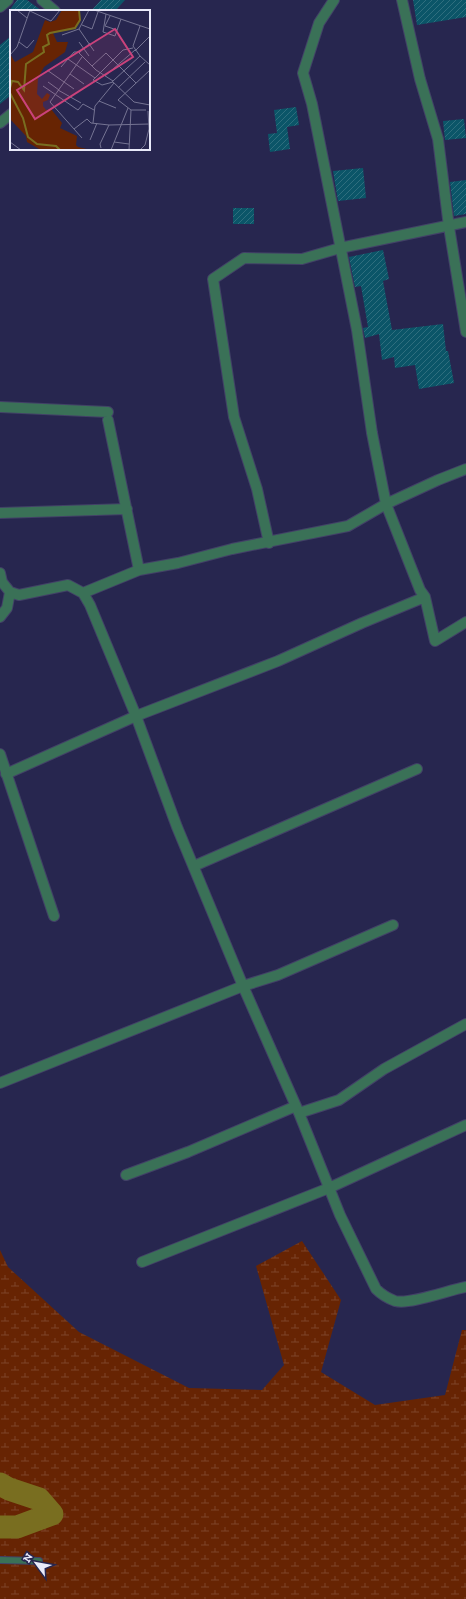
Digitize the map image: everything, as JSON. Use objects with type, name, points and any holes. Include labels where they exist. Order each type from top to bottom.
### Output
[{"type":"street","points":[[0,7],[8,0]]},
{"type":"street","points":[[42,0],[53,10]]},
{"type":"street","points":[[334,0],[319,23],[303,73],[312,104],[357,330],[372,433],[386,504],[420,590],[425,597],[435,641],[466,622]]},
{"type":"street","points":[[402,0],[420,79],[438,139],[449,227],[466,332]]},
{"type":"street","points":[[0,123],[10,115]]},
{"type":"street","points":[[269,542],[257,489],[234,418],[213,279],[244,258],[302,259],[340,248],[449,227],[466,222]]},
{"type":"street","points":[[0,407],[108,416],[139,570]]},
{"type":"street","points":[[83,592],[139,570],[178,563],[232,549],[348,526],[386,504],[466,469]]},
{"type":"street","points":[[0,513],[127,509]]},
{"type":"street","points":[[0,573],[2,582],[10,592],[19,595],[68,585],[83,592],[90,605],[136,716],[177,827],[243,986],[298,1109],[340,1215],[376,1289],[384,1297],[396,1301],[410,1300],[466,1287]]},
{"type":"street","points":[[0,617],[7,608],[10,592]]},
{"type":"street","points":[[6,774],[136,716],[278,661],[362,623],[425,597]]},
{"type":"street","points":[[0,754],[54,916]]},
{"type":"street","points":[[194,866],[417,769]]},
{"type":"street","points":[[0,1083],[243,986],[278,975],[393,925]]},
{"type":"street","points":[[126,1175],[298,1109],[339,1100],[384,1069],[466,1024]]},
{"type":"street","points":[[142,1262],[329,1188],[466,1125]]},
{"type":"lane","points":[[0,1560],[39,1561]]},
{"type":"green space","points":[[302,1241],[341,1300],[321,1372],[375,1405],[445,1395],[462,1330],[466,1330],[466,1599],[0,1599],[0,1250],[8,1267],[79,1332],[189,1388],[262,1390],[284,1365],[256,1266]]},
{"type":"building","points":[[17,0],[27,0],[41,10],[10,10],[9,11]]},
{"type":"building","points":[[101,0],[125,0],[116,10],[92,10]]},
{"type":"building","points":[[413,0],[466,0],[466,17],[417,25]]},
{"type":"building","points":[[10,37],[10,96],[0,104],[0,45]]},
{"type":"building","points":[[296,107],[299,125],[287,127],[290,149],[270,152],[268,134],[277,133],[274,110]]},
{"type":"building","points":[[464,119],[466,138],[445,140],[443,121]]},
{"type":"building","points":[[363,168],[366,198],[338,201],[333,171]]},
{"type":"building","points":[[466,180],[466,214],[454,216],[450,182]]},
{"type":"building","points":[[233,208],[254,208],[254,224],[233,224]]},
{"type":"building","points":[[383,250],[389,279],[383,281],[392,330],[443,324],[446,351],[448,351],[454,383],[419,389],[415,365],[395,368],[394,357],[382,360],[379,334],[365,338],[363,328],[368,327],[361,286],[355,287],[349,257]]},
{"type":"waterway","points":[[0,1484],[9,1489],[39,1499],[52,1514],[17,1527],[0,1527]]}]
